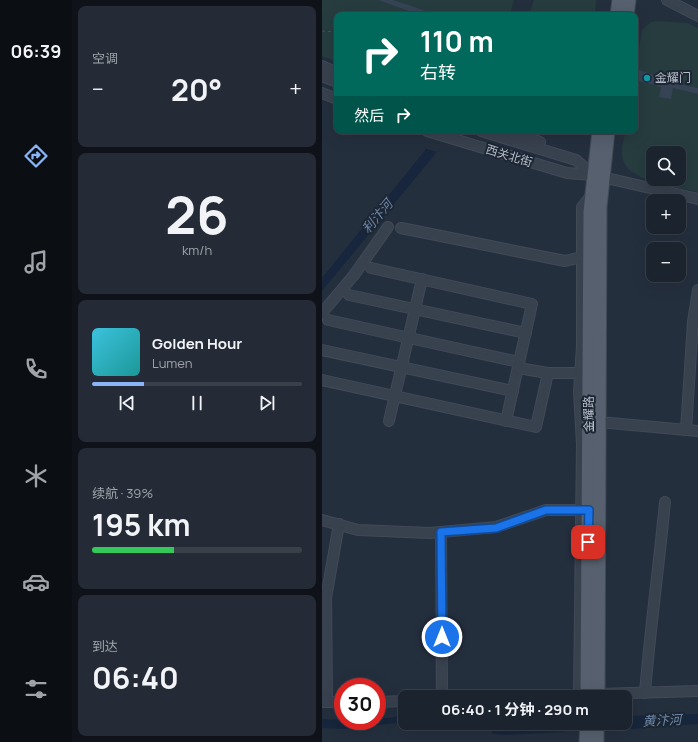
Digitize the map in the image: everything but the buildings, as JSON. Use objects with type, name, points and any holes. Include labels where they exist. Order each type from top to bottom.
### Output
[{"type":"main road","points":[[617,12],[619,0]]},
{"type":"main road","points":[[628,12],[629,0]]},
{"type":"main road","name":"金耀路","points":[[588,690],[599,422],[599,134]]},
{"type":"main road","name":"金耀路","points":[[588,690],[584,373],[591,196],[598,176],[607,134]]},
{"type":"street","points":[[667,0],[698,16]]},
{"type":"street","points":[[322,66],[334,72]]},
{"type":"street","points":[[322,76],[334,81]]},
{"type":"street","points":[[322,93],[334,98]]},
{"type":"street","name":"西关北街","points":[[437,134],[567,173],[598,176],[698,199]]},
{"type":"street","name":"西关北街","points":[[491,134],[576,160],[598,176]]},
{"type":"street","points":[[516,134],[562,148],[569,158]]},
{"type":"street","points":[[388,227],[325,317],[548,373],[584,373],[582,207],[591,196]]},
{"type":"street","points":[[401,228],[564,261],[582,257]]},
{"type":"street","points":[[371,268],[532,304],[506,421]]},
{"type":"street","points":[[390,421],[422,279]]},
{"type":"street","points":[[686,430],[694,322],[698,290]]},
{"type":"street","points":[[349,295],[526,333]]},
{"type":"street","points":[[322,350],[513,391]]},
{"type":"street","points":[[322,380],[536,427],[548,373]]},
{"type":"street","points":[[599,422],[698,431]]},
{"type":"street","points":[[645,693],[650,633],[658,581],[665,502]]},
{"type":"street","points":[[322,520],[358,530],[441,532],[496,528],[546,510],[585,510]]},
{"type":"street","points":[[325,702],[325,579],[339,524]]},
{"type":"street","points":[[441,532],[442,690]]},
{"type":"street","points":[[632,694],[698,691]]},
{"type":"street","points":[[386,702],[398,701]]},
{"type":"path","points":[[322,31],[334,32]]},
{"type":"green space","points":[[322,0],[514,0],[511,12],[334,12],[334,61],[322,56]]},
{"type":"green space","points":[[534,0],[596,0],[595,12],[530,12]]},
{"type":"green space","points":[[651,22],[687,23],[698,28],[698,192],[670,186],[686,186],[686,146],[646,146],[646,179],[632,171],[625,164],[622,155],[622,146],[625,134],[638,134],[638,55],[642,30]]},
{"type":"water","name":"利汴河","points":[[426,149],[437,152],[322,291],[322,278]]},
{"type":"water","name":"黄汴河","points":[[698,714],[698,724],[632,729],[632,716]]},
{"type":"water","points":[[398,716],[398,723],[386,724],[386,718]]},
{"type":"water","points":[[322,719],[334,720],[334,729],[322,728]]},
{"type":"water","points":[[491,730],[565,730],[564,732],[505,735],[493,734]]},
{"type":"place","name":"金耀门","points":[[647,78]]},
{"type":"route","points":[[442,637],[441,532],[496,528],[521,520],[535,512],[546,510],[589,510],[588,542]]}]
